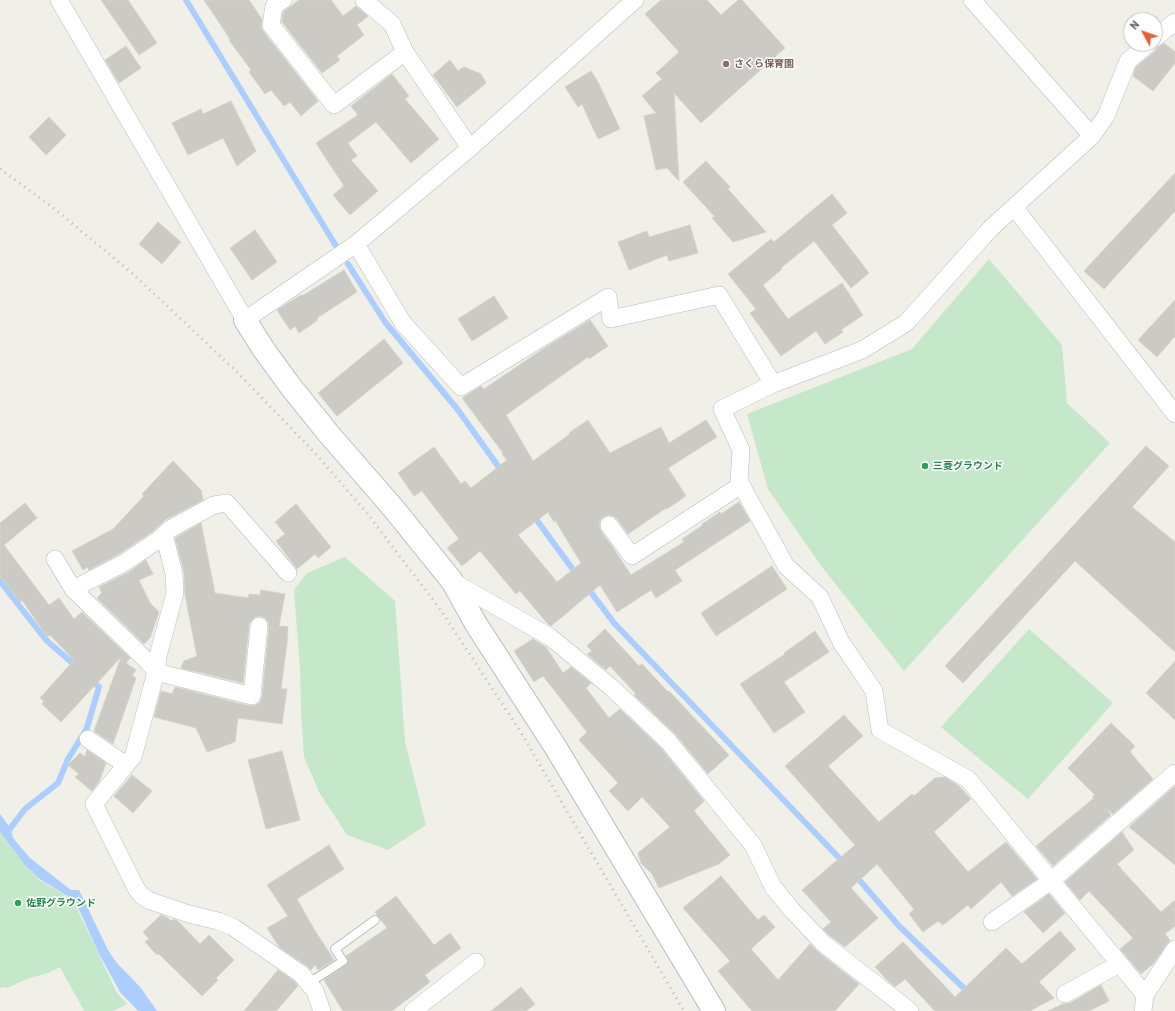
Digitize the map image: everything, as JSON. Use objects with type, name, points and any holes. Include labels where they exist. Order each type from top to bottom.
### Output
[{"type":"street","points":[[59,0],[245,320],[264,350],[328,434],[394,509],[452,581],[476,624],[556,748],[714,1011]]},
{"type":"street","points":[[283,0],[274,6],[271,25],[334,105],[405,52]]},
{"type":"street","points":[[364,0],[392,24],[405,52],[470,148]]},
{"type":"street","points":[[245,320],[356,244],[470,148],[635,0]]},
{"type":"street","points":[[972,0],[1092,136]]},
{"type":"street","points":[[1163,32],[1175,22]]},
{"type":"street","points":[[1139,52],[1128,61],[1106,116],[1092,136],[986,234],[906,323],[862,350],[773,384],[722,409],[741,450],[739,481],[786,566],[820,597],[841,642],[874,691],[880,730],[968,779],[1119,964],[1144,1003],[1175,949]]},
{"type":"street","points":[[1014,207],[1175,414]]},
{"type":"street","points":[[356,244],[403,323],[461,387],[608,297],[611,319],[719,295],[773,384]]},
{"type":"street","points":[[609,525],[632,556],[741,485]]},
{"type":"street","points":[[73,588],[124,563],[158,540],[170,529],[214,505],[227,502],[288,573]]},
{"type":"street","points":[[164,534],[174,574],[175,593],[158,656],[156,672],[133,758],[94,804],[136,888],[141,895],[148,900],[233,927],[301,974],[315,991],[322,1011]]},
{"type":"street","points":[[55,559],[73,588],[148,662],[156,672],[252,696],[259,626]]},
{"type":"street","points":[[452,581],[550,637],[611,687],[668,741],[753,845],[773,887],[791,909],[823,943],[910,1011]]},
{"type":"street","points":[[88,740],[126,765]]},
{"type":"street","points":[[992,922],[1051,881],[1175,772]]},
{"type":"street","points":[[412,1011],[476,962]]},
{"type":"street","points":[[1065,994],[1119,964]]},
{"type":"lane","points":[[309,983],[343,961],[335,949],[375,920]]},
{"type":"green space","name":"三菱グラウンド","points":[[989,259],[1062,345],[1067,403],[1110,443],[904,671],[819,563],[768,489],[747,414],[912,349]]},
{"type":"green space","points":[[345,557],[395,601],[405,742],[426,825],[388,850],[347,835],[319,792],[304,757],[300,669],[294,590],[307,573]]},
{"type":"green space","points":[[1029,629],[1113,703],[1028,799],[941,727]]},
{"type":"green space","points":[[0,832],[24,864],[38,879],[73,900],[117,993],[127,1004],[113,1011],[84,1011],[60,967],[7,988],[0,988]]},
{"type":"water","points":[[0,814],[11,829],[13,838],[30,858],[71,890],[79,890],[108,950],[116,962],[141,988],[157,1011],[138,1011],[120,992],[98,952],[74,900],[38,878],[24,864],[0,832]]},
{"type":"building","points":[[101,0],[128,0],[157,43],[139,55]]},
{"type":"building","points":[[204,0],[249,0],[262,19],[261,27],[263,31],[318,101],[301,116],[290,102],[284,106],[271,90],[265,94],[249,72],[251,70],[229,40],[230,39]]},
{"type":"building","points":[[299,0],[331,0],[343,16],[356,6],[368,16],[357,25],[364,35],[337,56],[340,60],[322,73],[282,22],[283,12]]},
{"type":"building","points":[[661,0],[707,0],[721,15],[738,0],[742,0],[785,48],[701,123],[674,93],[679,181],[667,168],[656,170],[644,116],[656,113],[642,96],[662,79],[656,73],[679,52],[645,14]]},
{"type":"building","points":[[1163,44],[1175,52],[1175,63],[1153,91],[1133,76],[1136,67],[1154,52],[1163,52]]},
{"type":"building","points":[[126,46],[141,68],[119,83],[105,60]]},
{"type":"building","points":[[450,60],[458,71],[464,67],[481,74],[486,83],[457,107],[433,75]]},
{"type":"building","points":[[591,71],[598,82],[620,129],[598,139],[582,104],[578,107],[565,87]]},
{"type":"building","points":[[392,74],[409,96],[405,99],[439,139],[411,163],[376,122],[348,143],[357,156],[351,160],[378,191],[350,215],[333,195],[344,186],[316,143],[358,115],[351,106]]},
{"type":"building","points":[[231,101],[256,151],[237,166],[223,138],[188,155],[172,123],[201,109],[203,114]]},
{"type":"building","points":[[49,117],[66,135],[46,155],[29,137]]},
{"type":"building","points":[[706,161],[730,187],[728,189],[766,232],[733,242],[712,218],[715,217],[683,182]]},
{"type":"building","points":[[1175,173],[1175,211],[1104,289],[1084,271]]},
{"type":"building","points":[[832,194],[847,213],[832,225],[869,273],[851,288],[814,241],[763,285],[788,319],[842,283],[863,315],[841,330],[843,332],[825,344],[816,331],[781,356],[750,313],[756,309],[728,274],[771,239],[774,242]]},
{"type":"building","points":[[158,222],[181,242],[162,264],[139,244]]},
{"type":"building","points":[[690,225],[698,253],[669,261],[667,255],[629,270],[618,242],[647,231],[649,237]]},
{"type":"building","points":[[255,230],[277,262],[252,280],[230,248]]},
{"type":"building","points":[[344,270],[357,292],[317,318],[318,320],[299,333],[295,326],[290,330],[277,310]]},
{"type":"building","points":[[494,296],[508,318],[472,341],[458,319]]},
{"type":"building","points":[[1175,300],[1175,336],[1157,357],[1138,340]]},
{"type":"building","points":[[590,320],[608,346],[589,359],[588,357],[506,415],[533,461],[588,420],[610,453],[661,427],[669,443],[706,420],[717,437],[668,468],[686,496],[628,534],[613,516],[608,515],[603,517],[600,521],[599,526],[601,531],[631,575],[684,542],[682,539],[703,525],[702,524],[739,502],[750,521],[675,570],[682,581],[656,598],[651,590],[617,612],[600,585],[551,626],[520,591],[516,594],[480,551],[462,566],[447,548],[459,539],[422,491],[414,496],[398,473],[434,447],[461,484],[465,481],[471,488],[507,460],[462,398],[481,386],[484,389],[546,347]],"holes":[[[548,512],[554,522],[555,520],[581,563],[557,582],[518,535]]]},
{"type":"building","points":[[384,339],[403,363],[337,416],[318,393]]},
{"type":"building","points":[[1146,446],[1169,466],[1132,507],[1175,542],[1175,652],[1075,561],[963,683],[945,666]]},
{"type":"building","points":[[173,461],[201,490],[203,500],[165,520],[152,532],[119,554],[89,570],[88,567],[83,570],[72,551],[113,529],[144,496],[142,494]]},
{"type":"building","points":[[25,503],[37,518],[4,545],[49,605],[59,598],[74,619],[82,612],[130,658],[126,663],[136,670],[132,676],[136,678],[113,744],[94,731],[121,657],[61,722],[42,704],[44,701],[40,698],[74,660],[50,635],[47,637],[22,600],[20,602],[0,576],[0,523]]},
{"type":"building","points":[[296,504],[331,547],[318,558],[315,554],[297,569],[276,541],[285,534],[275,522]]},
{"type":"building","points":[[201,523],[215,593],[248,598],[249,594],[260,595],[261,590],[285,594],[279,626],[288,627],[281,689],[287,689],[282,724],[238,718],[235,742],[207,752],[196,728],[154,717],[161,691],[172,694],[175,687],[250,706],[256,705],[260,702],[262,697],[269,627],[265,618],[260,616],[255,617],[249,625],[243,683],[181,668],[184,661],[197,656],[185,595],[184,572],[175,538]]},
{"type":"building","points":[[146,560],[153,574],[139,580],[150,603],[159,612],[150,638],[144,644],[97,598],[102,593],[99,587],[129,572]]},
{"type":"building","points":[[772,566],[787,589],[716,636],[701,613]]},
{"type":"building","points":[[605,629],[639,666],[642,664],[668,692],[669,691],[729,755],[708,774],[676,735],[634,695],[636,694],[610,666],[606,670],[587,654],[592,651],[587,646]]},
{"type":"building","points":[[815,631],[829,652],[784,682],[805,712],[774,733],[740,684],[785,654],[784,653]]},
{"type":"building","points":[[533,639],[546,647],[563,673],[571,667],[591,683],[586,688],[609,718],[620,709],[661,748],[704,801],[694,811],[730,855],[719,864],[659,888],[652,874],[641,863],[638,853],[670,827],[642,797],[628,811],[609,791],[618,783],[579,740],[587,732],[543,676],[534,682],[514,651]]},
{"type":"building","points":[[1175,661],[1175,720],[1146,693]]},
{"type":"building","points":[[844,715],[863,736],[828,766],[879,822],[912,794],[914,796],[935,778],[945,777],[959,786],[971,799],[934,832],[968,872],[1006,842],[1037,879],[1012,896],[1001,882],[971,909],[968,905],[943,925],[938,921],[923,932],[909,914],[914,909],[877,864],[851,888],[878,918],[845,947],[830,936],[823,929],[831,922],[802,890],[855,845],[785,766]]},
{"type":"building","points":[[1111,723],[1135,746],[1130,752],[1153,779],[1113,814],[1107,809],[1111,815],[1053,866],[1036,846],[1094,798],[1092,797],[1095,795],[1068,768]]},
{"type":"building","points":[[87,750],[106,763],[99,782],[92,791],[75,777],[79,774],[68,765],[80,753],[85,757]]},
{"type":"building","points":[[282,751],[300,820],[266,829],[248,760]]},
{"type":"building","points":[[132,775],[152,791],[133,813],[114,796]]},
{"type":"building","points":[[1175,786],[1175,865],[1129,827]]},
{"type":"building","points":[[1122,832],[1134,850],[1117,864],[1120,868],[1161,912],[1175,900],[1175,926],[1165,934],[1170,940],[1153,964],[1141,974],[1120,949],[1133,938],[1089,891],[1080,900],[1065,882]]},
{"type":"building","points":[[329,845],[344,869],[297,899],[334,960],[318,970],[315,965],[311,970],[280,948],[267,928],[288,916],[267,885]]},
{"type":"building","points":[[721,876],[758,920],[764,915],[775,927],[751,949],[778,980],[810,944],[859,984],[835,1011],[752,1011],[718,971],[730,961],[683,908]]},
{"type":"building","points":[[1049,894],[1065,913],[1043,933],[1024,912]]},
{"type":"building","points":[[396,896],[434,945],[450,933],[461,948],[425,975],[430,982],[392,1011],[343,1011],[324,980],[346,965],[348,961],[346,956],[387,928],[375,912]]},
{"type":"building","points":[[161,915],[171,921],[173,919],[178,921],[200,944],[209,935],[234,960],[216,978],[218,980],[202,996],[145,942],[149,939],[143,932]]},
{"type":"building","points":[[1060,931],[1076,949],[1039,982],[1054,998],[1030,1011],[935,1011],[905,979],[895,987],[875,967],[903,942],[955,997],[1006,948],[1022,964]]},
{"type":"building","points":[[278,970],[294,981],[298,986],[276,1011],[244,1011]]},
{"type":"building","points":[[1101,985],[1109,1001],[1089,1011],[1048,1011],[1063,1004],[1070,1003]]},
{"type":"building","points":[[521,987],[535,1004],[526,1011],[491,1011]]},
{"type":"waterway","points":[[186,0],[336,246]]},
{"type":"waterway","points":[[348,264],[385,322],[458,410],[503,473]]},
{"type":"waterway","points":[[533,515],[577,575]]},
{"type":"waterway","points":[[0,581],[46,640],[77,667]]},
{"type":"waterway","points":[[587,587],[614,623],[845,864]]},
{"type":"waterway","points":[[6,834],[25,809],[58,783],[68,759],[86,730],[89,721],[99,687],[90,679]]},
{"type":"waterway","points":[[855,875],[899,926],[970,994]]},
{"type":"railway","points":[[0,169],[51,206],[132,273],[234,369],[315,453],[366,512],[440,609],[520,731],[684,1011]]},
{"type":"place","name":"さくら保育園","points":[[726,64]]},
{"type":"place","name":"三菱グラウンド","points":[[925,466]]},
{"type":"place","name":"佐野グラウンド","points":[[18,903]]}]
